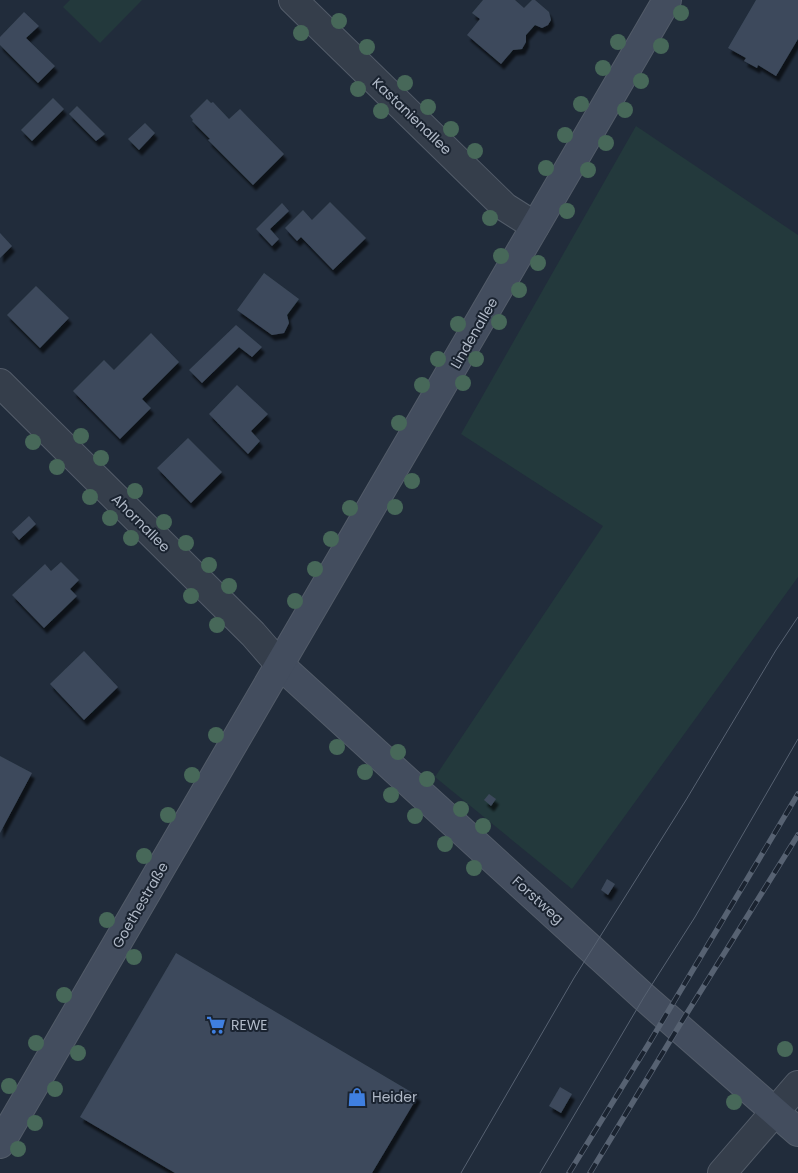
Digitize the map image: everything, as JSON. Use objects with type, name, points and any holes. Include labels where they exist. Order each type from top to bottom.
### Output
[{"type":"main road","name":"Lindenallee","points":[[280,665],[667,0]]},
{"type":"main road","name":"Forstweg","points":[[280,665],[637,990],[798,1132]]},
{"type":"main road","name":"Goethestraße","points":[[0,1144],[280,665]]},
{"type":"street","name":"Kastanienallee","points":[[294,0],[505,207],[535,226]]},
{"type":"street","name":"Ahornallee","points":[[0,383],[253,634],[280,665]]},
{"type":"street","points":[[722,1173],[798,1085]]},
{"type":"green space","points":[[70,0],[142,0],[100,43],[63,7]]},
{"type":"green space","points":[[636,126],[798,235],[798,577],[572,889],[435,777],[603,526],[461,434]]},
{"type":"building","points":[[483,0],[515,0],[524,8],[532,0],[535,0],[549,12],[551,20],[548,25],[542,28],[535,25],[526,35],[526,42],[522,49],[513,50],[501,64],[467,35],[480,19],[472,13]]},
{"type":"building","points":[[756,0],[798,0],[798,39],[776,76],[758,65],[757,68],[744,61],[746,58],[728,48]]},
{"type":"building","points":[[24,12],[39,26],[26,38],[55,66],[38,83],[0,45],[0,37]]},
{"type":"building","points":[[53,98],[64,109],[32,141],[21,130]]},
{"type":"building","points":[[207,99],[211,103],[213,102],[229,119],[240,109],[284,154],[253,185],[208,140],[210,139],[192,121],[190,116]]},
{"type":"building","points":[[77,106],[105,134],[96,141],[69,114]]},
{"type":"building","points":[[145,123],[155,133],[139,150],[128,139]]},
{"type":"building","points":[[330,202],[366,238],[333,270],[301,237],[297,241],[285,228],[303,210],[312,220]]},
{"type":"building","points":[[282,203],[289,211],[270,229],[279,239],[272,246],[256,229]]},
{"type":"building","points":[[0,233],[12,246],[0,258]]},
{"type":"building","points":[[264,273],[299,299],[287,315],[289,323],[284,333],[272,335],[237,310]]},
{"type":"building","points":[[36,286],[69,318],[40,348],[7,315]]},
{"type":"building","points":[[236,325],[262,347],[252,357],[239,347],[202,383],[189,370]]},
{"type":"building","points":[[151,333],[179,362],[142,399],[151,408],[120,439],[73,391],[104,360],[114,370]]},
{"type":"building","points":[[237,385],[268,414],[251,431],[260,441],[248,454],[209,414]]},
{"type":"building","points":[[188,438],[222,472],[191,503],[157,468]]},
{"type":"building","points":[[29,516],[36,524],[19,540],[12,532]]},
{"type":"building","points":[[61,562],[79,580],[70,589],[77,596],[44,628],[12,595],[45,564],[51,571]]},
{"type":"building","points":[[84,651],[118,687],[84,720],[50,684]]},
{"type":"building","points":[[0,756],[32,773],[0,833]]},
{"type":"building","points":[[489,794],[496,799],[491,806],[484,800]]},
{"type":"building","points":[[607,879],[615,884],[608,895],[601,890]]},
{"type":"building","name":"REWE","points":[[176,953],[418,1096],[372,1173],[175,1173],[80,1117]]},
{"type":"building","points":[[560,1087],[572,1094],[561,1113],[549,1106]]},
{"type":"tram line","points":[[461,1173],[574,978],[798,617]]},
{"type":"tram line","points":[[540,1173],[644,997],[695,917],[798,739]]},
{"type":"railway","points":[[569,1173],[798,794]]},
{"type":"railway","points":[[590,1173],[798,835]]},
{"type":"place","name":"REWE","points":[[216,1025]]},
{"type":"place","name":"Heider","points":[[357,1097]]}]
